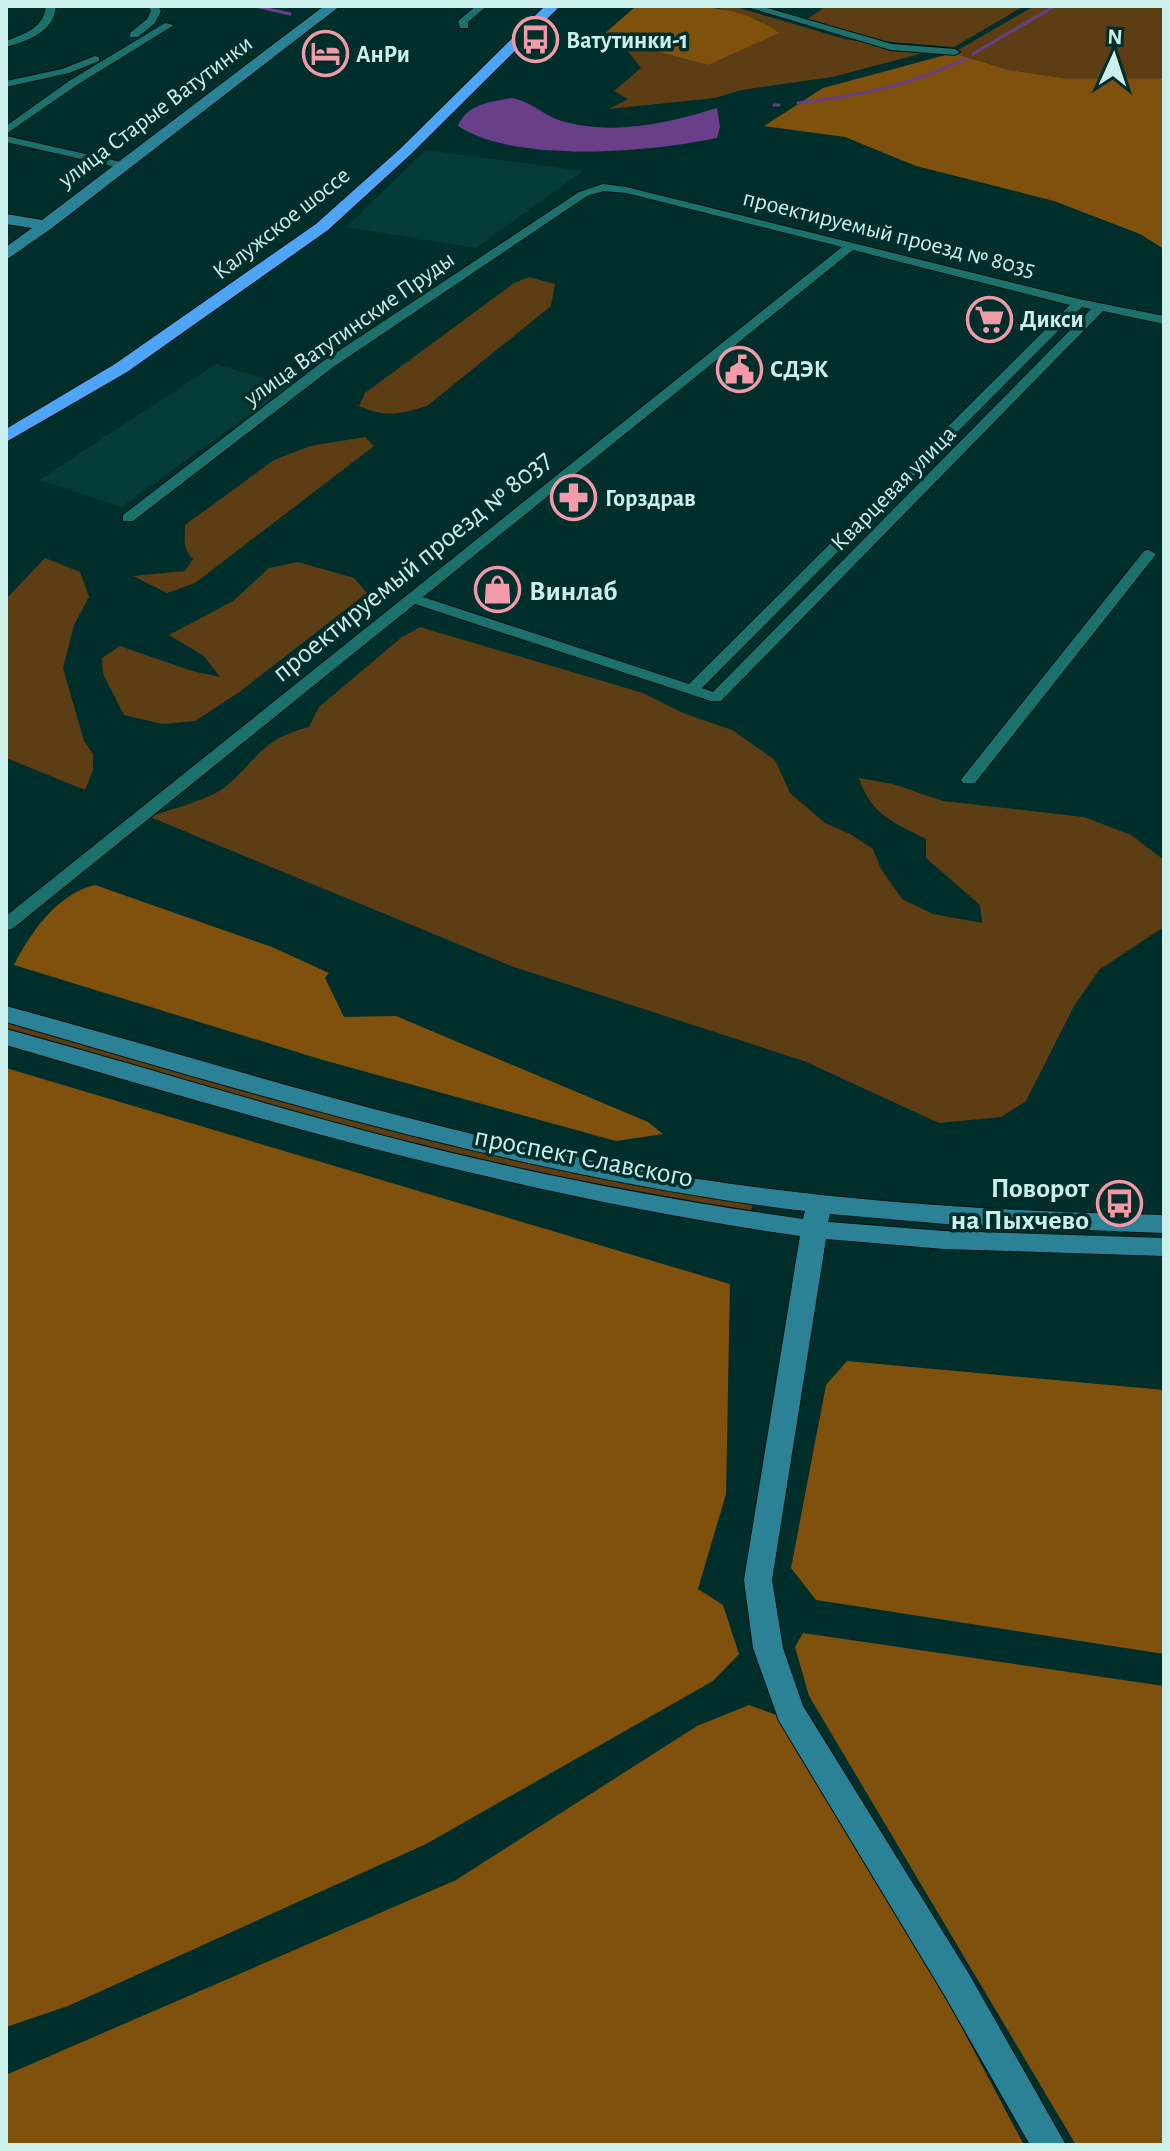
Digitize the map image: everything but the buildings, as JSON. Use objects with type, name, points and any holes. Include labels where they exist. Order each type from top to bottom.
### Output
[{"type":"highway","name":"Калужское шоссе","points":[[6,421],[122,351],[304,226],[533,6]]},
{"type":"highway","name":"Калужское шоссе","points":[[6,437],[121,368],[322,227],[405,152],[553,6]]},
{"type":"main road","name":"улица Старые Ватутинки","points":[[6,255],[333,6]]},
{"type":"main road","points":[[6,219],[46,225]]},
{"type":"main road","name":"проспект Славского","points":[[6,1014],[274,1093],[466,1142],[816,1217],[863,1233],[1164,1247]]},
{"type":"main road","name":"проспект Славского","points":[[6,1037],[256,1110],[453,1162],[603,1195],[756,1221],[816,1217],[1164,1224]]},
{"type":"main road","points":[[816,1217],[758,1580],[760,1618],[771,1669],[790,1712],[957,1985],[1049,2145]]},
{"type":"main road","points":[[756,1221],[791,1235],[801,1245],[807,1268]]},
{"type":"main road","points":[[807,1268],[822,1244],[835,1237],[863,1233]]},
{"type":"street","points":[[6,44],[41,28],[52,15],[51,6]]},
{"type":"street","points":[[6,84],[65,71],[101,56],[141,31],[156,11],[153,6]]},
{"type":"street","points":[[464,26],[463,21],[482,6]]},
{"type":"street","points":[[749,6],[891,47],[955,52]]},
{"type":"street","points":[[6,131],[73,83],[169,25]]},
{"type":"street","points":[[6,139],[121,165]]},
{"type":"street","name":"проектируемый проезд № 8035","points":[[603,187],[626,190],[1079,303],[1164,320]]},
{"type":"street","name":"улица Ватутинские Пруды","points":[[128,518],[327,365],[583,194],[603,187]]},
{"type":"street","name":"проектируемый проезд № 8037","points":[[6,925],[850,247]]},
{"type":"street","name":"Кварцевая улица","points":[[1079,303],[692,690],[716,698],[1100,307]]},
{"type":"street","points":[[969,780],[1149,554]]},
{"type":"street","points":[[411,598],[692,690]]},
{"type":"shaded area","points":[[636,6],[692,6],[729,11],[763,23],[779,33],[708,65],[601,37]]},
{"type":"shaded area","points":[[711,6],[732,6],[845,39],[924,53],[832,77],[741,90],[715,98],[609,109],[628,99],[614,91],[641,68],[627,50],[601,37],[708,65],[762,21]]},
{"type":"shaded area","points":[[826,6],[1024,6],[954,47],[879,41],[807,19]]},
{"type":"shaded area","points":[[1034,6],[1164,6],[1164,79],[1069,79],[1009,70],[953,53]]},
{"type":"shaded area","points":[[953,53],[1009,70],[1069,79],[1164,79],[1164,249],[1140,234],[1054,201],[916,166],[845,137],[764,126],[823,88]]},
{"type":"shaded area","points":[[512,98],[562,121],[601,127],[660,123],[717,108],[720,127],[717,138],[657,147],[584,152],[514,146],[483,138],[458,126],[473,109]]},
{"type":"shaded area","points":[[426,150],[583,171],[476,248],[346,227]]},
{"type":"shaded area","points":[[529,277],[555,284],[551,306],[427,406],[393,414],[359,406],[365,393],[514,283]]},
{"type":"shaded area","points":[[216,364],[289,386],[121,507],[39,480]]},
{"type":"shaded area","points":[[365,437],[374,446],[195,583],[167,593],[133,576],[185,571],[193,559],[186,548],[185,525],[274,460],[310,446]]},
{"type":"shaded area","points":[[45,558],[80,572],[89,597],[74,625],[63,668],[84,741],[93,754],[93,770],[85,790],[6,758],[6,599]]},
{"type":"shaded area","points":[[298,562],[354,578],[367,593],[238,693],[195,721],[162,724],[124,715],[103,674],[102,658],[120,646],[192,671],[220,677],[204,656],[169,635],[233,601],[269,568]]},
{"type":"shaded area","points":[[420,627],[643,693],[683,713],[732,730],[775,760],[790,793],[825,823],[873,849],[881,869],[902,899],[933,914],[982,923],[980,905],[926,858],[926,839],[893,822],[877,809],[859,778],[893,784],[943,801],[1084,817],[1131,835],[1164,860],[1162,928],[1099,970],[1074,1006],[1026,1101],[1001,1117],[939,1123],[804,1061],[511,966],[150,817],[218,792],[269,744],[309,727],[319,707],[402,637]]},
{"type":"shaded area","points":[[95,885],[272,947],[329,973],[325,978],[344,1017],[396,1016],[648,1122],[663,1134],[616,1141],[323,1060],[14,965],[28,940],[57,905],[82,889]]},
{"type":"shaded area","points":[[6,1021],[233,1088],[404,1134],[533,1164],[753,1202],[751,1211],[531,1171],[401,1141],[6,1030]]},
{"type":"shaded area","points":[[6,1068],[730,1284],[726,1494],[698,1589],[723,1605],[739,1654],[713,1681],[426,1844],[68,2006],[6,2027]]},
{"type":"shaded area","points":[[847,1361],[1164,1390],[1164,1654],[816,1600],[791,1568],[826,1385]]},
{"type":"shaded area","points":[[803,1633],[1164,1686],[1164,2145],[1076,2145],[809,1696],[795,1647]]},
{"type":"shaded area","points":[[749,1705],[782,1717],[937,1981],[1024,2145],[6,2145],[6,2075],[456,1880],[697,1726]]},
{"type":"waterway","points":[[255,6],[290,14]]},
{"type":"waterway","points":[[973,54],[1053,7],[1063,6]]},
{"type":"waterway","points":[[798,103],[883,88],[925,76],[965,59]]},
{"type":"waterway","points":[[774,105],[779,105]]},
{"type":"place","name":"Ватутинки-1","points":[[535,40]]},
{"type":"place","name":"АнРи","points":[[325,54]]},
{"type":"place","name":"Дикси","points":[[989,319]]},
{"type":"place","name":"СДЭК","points":[[739,369]]},
{"type":"place","name":"Горздрав","points":[[574,498]]},
{"type":"place","name":"Винлаб","points":[[498,590]]},
{"type":"place","name":"Поворот на Пыхчево","points":[[1120,1203]]}]
